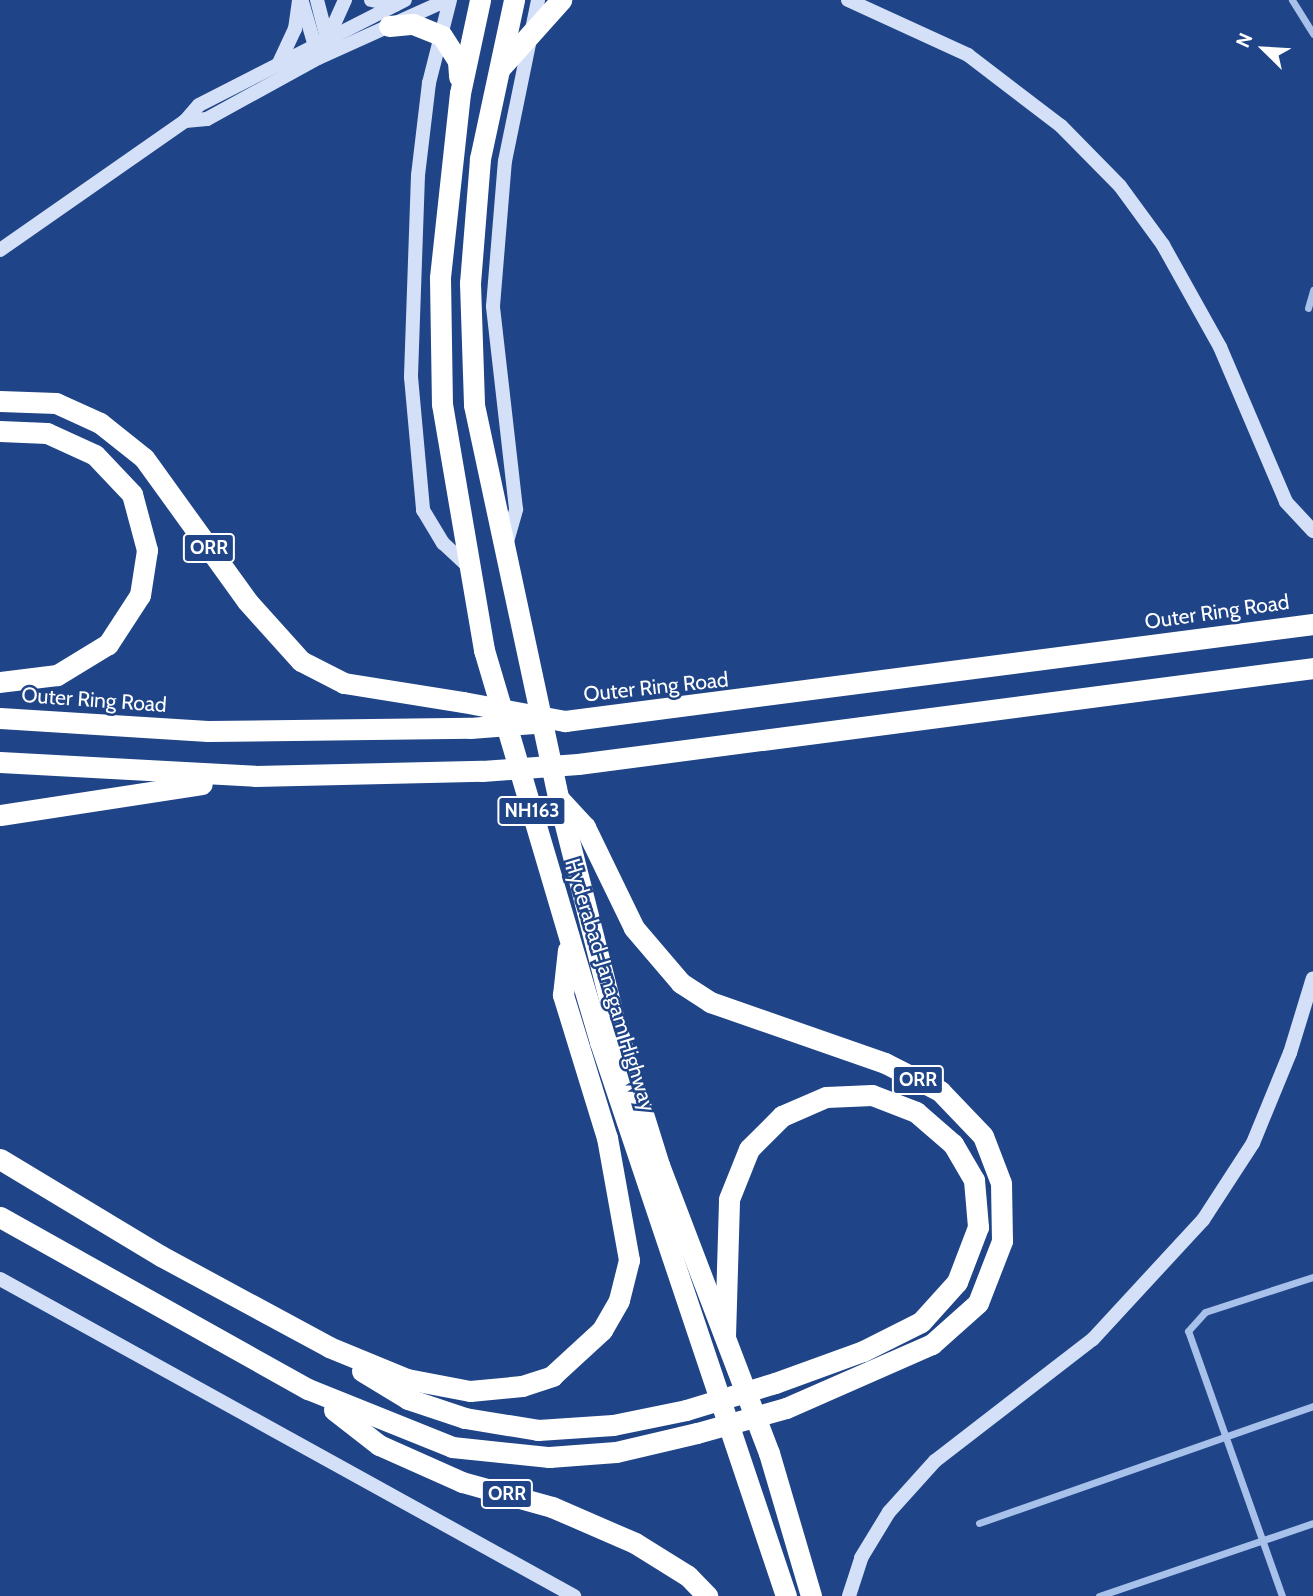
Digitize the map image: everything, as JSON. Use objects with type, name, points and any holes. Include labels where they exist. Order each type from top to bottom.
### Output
[{"type":"highway","name":"Hyderabad-Janagam Highway","points":[[480,0],[460,93],[440,278],[442,404],[484,650],[569,938],[786,1596]]},
{"type":"highway","name":"Hyderabad-Janagam Highway","points":[[514,0],[495,77],[480,159],[470,283],[474,405],[558,797],[616,1027],[659,1164],[769,1453],[811,1596]]},
{"type":"highway","points":[[495,77],[528,31],[561,0]]},
{"type":"highway","points":[[389,26],[413,24],[442,36],[458,61],[460,93]]},
{"type":"highway","name":"ORR","points":[[0,401],[56,403],[100,423],[144,458],[247,601],[301,661],[344,683],[565,721]]},
{"type":"highway","points":[[0,431],[47,433],[95,455],[124,482],[138,507],[147,550],[142,588],[127,621],[76,667],[38,680],[0,682]]},
{"type":"highway","name":"Outer Ring Road","points":[[0,719],[208,732],[470,728],[565,721],[1313,624]]},
{"type":"highway","points":[[0,762],[256,776],[482,771],[578,764],[1313,668]]},
{"type":"highway","points":[[0,815],[256,776]]},
{"type":"highway","name":"ORR","points":[[0,1217],[308,1389],[453,1447],[549,1457],[616,1452],[786,1408],[932,1344],[978,1303],[1002,1241],[1001,1183],[982,1136],[940,1091],[885,1063],[723,1007],[681,983],[634,928],[585,827],[558,797]]},
{"type":"highway","name":"ORR","points":[[329,1347],[407,1379],[470,1391],[522,1386],[552,1376],[602,1330],[619,1300],[629,1260],[607,1138],[563,995],[569,938]]},
{"type":"highway","name":"ORR","points":[[0,1159],[160,1256],[329,1347],[408,1399],[465,1418],[538,1430],[613,1425],[686,1410],[775,1383],[863,1350],[921,1322],[957,1282],[978,1227],[974,1180],[953,1144],[916,1112],[872,1095],[826,1097],[782,1116],[749,1149],[729,1199],[724,1336]]},
{"type":"highway","name":"ORR","points":[[308,1389],[379,1445],[462,1482],[552,1507],[635,1543],[688,1576],[707,1596]]},
{"type":"main road","points":[[300,0],[322,49]]},
{"type":"main road","points":[[279,63],[295,29],[300,0]]},
{"type":"main road","points":[[317,0],[322,49]]},
{"type":"main road","points":[[322,49],[345,0]]},
{"type":"main road","points":[[371,0],[401,2]]},
{"type":"main road","points":[[0,250],[185,121],[199,105],[279,63],[389,26],[448,0]]},
{"type":"main road","points":[[448,0],[442,36],[429,83],[418,175],[411,377],[423,510],[443,543],[471,569]]},
{"type":"main road","points":[[505,551],[516,509],[493,306],[505,161],[528,31],[538,0]]},
{"type":"main road","points":[[848,0],[968,55],[1061,126],[1120,186],[1163,245],[1220,347],[1286,502],[1313,531]]},
{"type":"main road","points":[[185,121],[207,119],[401,2]]},
{"type":"main road","points":[[849,1596],[861,1558],[889,1512],[935,1461],[1093,1339],[1203,1220],[1253,1143],[1290,1053],[1313,978]]},
{"type":"main road","points":[[0,1279],[573,1596]]},
{"type":"street","points":[[1292,0],[1313,34]]},
{"type":"street","points":[[1308,308],[1313,290]]},
{"type":"street","points":[[1282,1596],[1188,1331],[1205,1312],[1313,1277]]},
{"type":"street","points":[[979,1523],[1313,1406]]},
{"type":"street","points":[[1101,1595],[1162,1570],[1264,1542],[1313,1523]]}]
